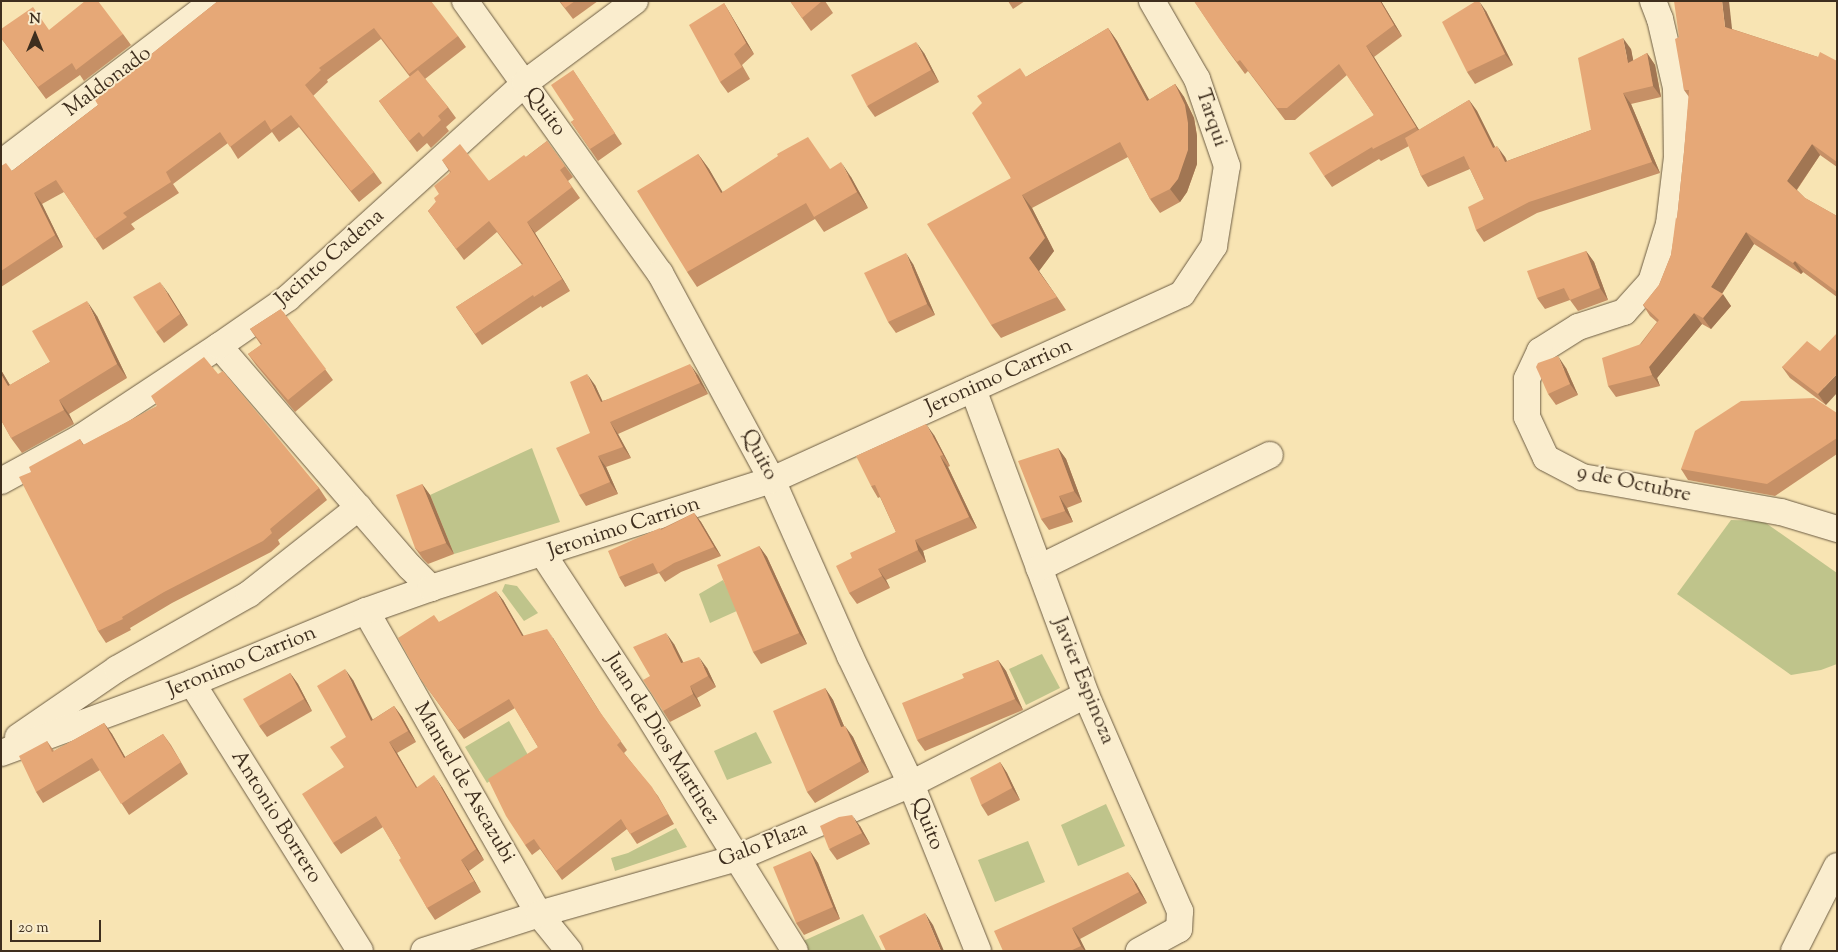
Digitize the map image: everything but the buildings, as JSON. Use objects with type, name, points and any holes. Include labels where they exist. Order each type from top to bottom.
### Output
[{"type":"street","name":"Maldonado","points":[[1,163],[214,1]]},
{"type":"street","name":"Quito","points":[[465,1],[660,273],[772,480],[850,656],[911,784],[978,951]]},
{"type":"street","name":"Jacinto Cadena","points":[[1,481],[80,438],[288,298],[525,83],[634,1]]},
{"type":"street","name":"Tarqui","points":[[1152,1],[1197,79],[1227,166],[1214,246]]},
{"type":"street","name":"9 de Octubre","points":[[1652,1],[1660,19],[1676,88],[1677,157],[1669,224],[1650,282],[1624,312],[1578,327],[1540,350],[1527,379],[1527,417],[1546,458],[1582,477],[1781,512],[1837,529]]},
{"type":"street","name":"Jeronimo Carrion","points":[[1,753],[192,683],[366,611],[431,588],[772,480],[1182,294],[1214,246]]},
{"type":"street","points":[[219,346],[431,588]]},
{"type":"street","name":"Javier Espinoza","points":[[973,389],[1086,695],[1180,910],[1178,929],[1139,951]]},
{"type":"street","points":[[1039,568],[1270,455]]},
{"type":"street","points":[[1,749],[118,669],[249,594],[359,507]]},
{"type":"street","name":"Juan de Dios Martinez","points":[[543,554],[640,702],[794,951]]},
{"type":"street","name":"Manuel de Ascazubi","points":[[366,611],[539,914],[569,951]]},
{"type":"street","name":"Antonio Borrero","points":[[192,683],[360,951]]},
{"type":"street","name":"Galo Plaza","points":[[424,951],[539,914],[737,858],[911,784],[1086,695]]},
{"type":"street","points":[[1794,951],[1837,866]]},
{"type":"green space","points":[[532,448],[560,522],[454,554],[430,495]]},
{"type":"green space","points":[[1731,520],[1763,521],[1837,573],[1837,664],[1821,670],[1791,675],[1677,594]]},
{"type":"green space","points":[[723,580],[739,610],[710,623],[699,594]]},
{"type":"green space","points":[[505,584],[517,586],[538,613],[524,621],[502,591]]},
{"type":"green space","points":[[1042,654],[1060,688],[1026,705],[1009,669]]},
{"type":"green space","points":[[509,721],[528,755],[487,783],[465,747]]},
{"type":"green space","points":[[756,732],[772,763],[727,780],[714,751]]},
{"type":"green space","points":[[1106,804],[1125,846],[1078,866],[1061,825]]},
{"type":"green space","points":[[676,828],[687,847],[615,871],[611,858],[628,853]]},
{"type":"green space","points":[[1028,841],[1045,882],[995,902],[978,860]]},
{"type":"green space","points":[[863,914],[882,951],[806,951],[801,942]]}]
